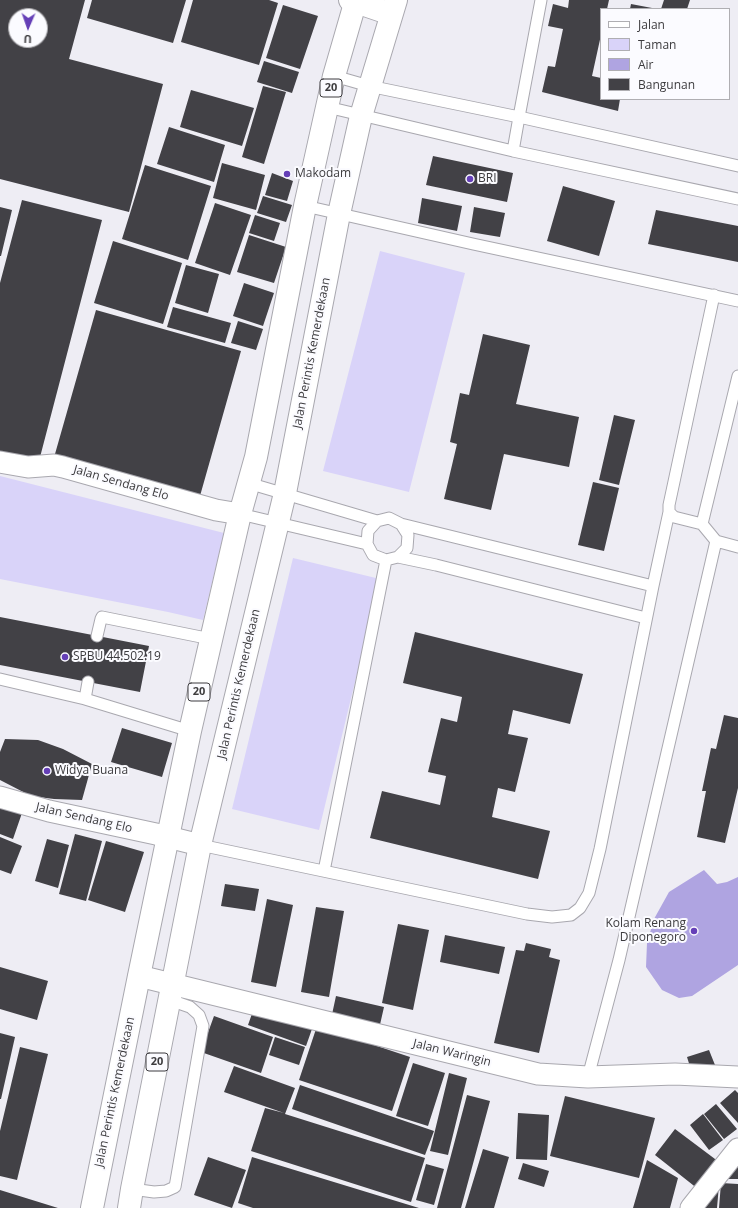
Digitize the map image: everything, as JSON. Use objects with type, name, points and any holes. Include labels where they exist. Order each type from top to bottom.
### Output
[{"type":"main road","name":"Jalan Perintis Kemerdekaan","points":[[92,1208],[190,731],[240,514],[256,457],[305,206],[334,76],[354,0],[393,7],[369,86],[339,214],[284,493],[200,845],[131,1198]]},
{"type":"street","name":"Jalan Sendang Elo","points":[[0,462],[28,467],[54,465],[216,510],[240,514]]},
{"type":"street","name":"Jalan Sendang Elo","points":[[0,798],[168,837]]},
{"type":"street","points":[[168,837],[200,845]]},
{"type":"street","points":[[139,976],[171,992]]},
{"type":"street","name":"Jalan Waringin","points":[[171,992],[538,1074],[588,1076],[675,1074],[738,1077]]},
{"type":"street","points":[[691,1208],[738,1150]]},
{"type":"lane","points":[[514,151],[541,0]]},
{"type":"lane","points":[[334,76],[369,86],[738,166]]},
{"type":"lane","points":[[327,107],[514,151],[738,199]]},
{"type":"lane","points":[[305,206],[738,301]]},
{"type":"lane","points":[[200,845],[527,914],[552,917],[564,916],[570,915],[580,908],[589,892],[600,849],[646,618],[669,512],[669,505],[714,296]]},
{"type":"lane","points":[[702,524],[738,376]]},
{"type":"lane","points":[[248,483],[376,521],[389,518],[401,524],[653,586]]},
{"type":"lane","points":[[669,512],[674,517],[702,524],[716,541],[738,547]]},
{"type":"lane","points":[[240,514],[367,544]]},
{"type":"lane","points":[[376,521],[368,531],[367,544],[373,555],[386,560],[398,557],[436,565],[646,618]]},
{"type":"lane","points":[[398,557],[407,548],[408,535],[401,524]]},
{"type":"lane","points":[[588,1076],[619,960],[716,541]]},
{"type":"lane","points":[[324,872],[386,560]]},
{"type":"lane","points":[[98,636],[100,619],[102,617],[211,638]]},
{"type":"lane","points":[[0,679],[85,699],[190,731]]},
{"type":"lane","points":[[85,699],[88,682]]},
{"type":"lane","points":[[131,1198],[154,1192],[166,1191],[175,1187],[203,1026],[199,1015],[171,992]]},
{"type":"green space","points":[[380,251],[465,273],[409,492],[323,471]]},
{"type":"green space","points":[[0,476],[224,533],[203,620],[0,579]]},
{"type":"green space","points":[[293,558],[380,579],[319,830],[232,809]]},
{"type":"water","name":"Kolam Renang Diponegoro","points":[[704,870],[717,884],[727,882],[738,877],[738,965],[692,996],[679,998],[662,990],[646,967],[647,943],[654,919],[669,892]]},
{"type":"building","points":[[0,0],[85,0],[69,59],[163,84],[129,212],[0,179]]},
{"type":"building","points":[[92,0],[186,0],[173,43],[87,18]]},
{"type":"building","points":[[193,0],[269,0],[278,3],[259,65],[181,42]]},
{"type":"building","points":[[569,0],[609,0],[607,8],[600,8],[600,40],[592,76],[600,78],[600,100],[620,100],[618,111],[542,92],[548,66],[555,67],[563,29],[548,26],[553,4],[568,8]]},
{"type":"building","points":[[664,0],[690,0],[687,8],[661,8]]},
{"type":"building","points":[[631,4],[652,8],[630,8]]},
{"type":"building","points":[[283,5],[318,16],[300,69],[266,58]]},
{"type":"building","points":[[264,61],[299,72],[292,93],[257,82]]},
{"type":"building","points":[[263,86],[286,92],[264,164],[242,157]]},
{"type":"building","points":[[191,90],[254,108],[242,146],[180,127]]},
{"type":"building","points":[[169,127],[225,145],[214,182],[157,164]]},
{"type":"building","name":"BRI","points":[[433,156],[513,173],[507,202],[426,185]]},
{"type":"building","points":[[222,163],[265,175],[256,210],[213,198]]},
{"type":"building","points":[[145,165],[211,186],[188,260],[122,239]]},
{"type":"building","points":[[272,173],[293,181],[287,201],[265,195]]},
{"type":"building","points":[[563,186],[615,201],[599,256],[547,241]]},
{"type":"building","points":[[263,196],[292,205],[286,222],[257,213]]},
{"type":"building","points":[[422,198],[462,206],[457,231],[418,223]]},
{"type":"building","points":[[22,200],[102,220],[39,461],[0,451],[0,283]]},
{"type":"building","points":[[215,203],[251,215],[230,275],[195,263]]},
{"type":"building","points":[[0,207],[12,210],[1,256],[0,256]]},
{"type":"building","points":[[474,207],[505,213],[500,237],[470,232]]},
{"type":"building","points":[[656,210],[738,226],[738,262],[648,244]]},
{"type":"building","points":[[255,215],[280,223],[274,241],[249,233]]},
{"type":"building","points":[[249,235],[286,247],[274,283],[237,272]]},
{"type":"building","points":[[113,241],[182,263],[163,324],[94,303]]},
{"type":"building","points":[[186,265],[219,274],[208,313],[175,303]]},
{"type":"building","points":[[244,283],[274,293],[263,326],[233,316]]},
{"type":"building","points":[[173,307],[231,323],[225,343],[167,327]]},
{"type":"building","points":[[96,310],[241,351],[198,503],[53,461]]},
{"type":"building","points":[[238,321],[263,329],[256,350],[231,343]]},
{"type":"building","points":[[483,334],[530,345],[516,404],[579,417],[569,467],[504,454],[491,510],[444,499],[457,444],[450,442],[460,393],[469,395]]},
{"type":"building","points":[[614,415],[635,420],[619,485],[599,480]]},
{"type":"building","points":[[593,482],[619,488],[604,551],[578,545]]},
{"type":"building","points":[[0,617],[149,646],[140,692],[0,665]]},
{"type":"building","points":[[415,632],[583,674],[570,724],[513,710],[508,734],[528,738],[515,792],[498,788],[492,817],[550,831],[538,879],[370,838],[382,791],[440,805],[446,776],[428,772],[441,718],[457,722],[462,697],[403,683]]},
{"type":"building","points":[[724,715],[738,718],[738,788],[725,843],[697,837],[706,791],[702,791],[711,748],[716,749]]},
{"type":"building","points":[[122,728],[172,743],[162,777],[111,762]]},
{"type":"building","points":[[5,739],[38,740],[63,749],[92,764],[82,800],[31,796],[0,780],[0,752]]},
{"type":"building","points":[[0,806],[22,813],[13,839],[0,834]]},
{"type":"building","points":[[75,834],[102,841],[86,901],[59,894]]},
{"type":"building","points":[[0,837],[22,846],[11,874],[0,870]]},
{"type":"building","points":[[47,839],[69,845],[58,888],[35,881]]},
{"type":"building","points":[[106,841],[144,852],[125,912],[88,900]]},
{"type":"building","points":[[225,884],[259,889],[255,911],[221,906]]},
{"type":"building","points":[[267,899],[293,905],[276,987],[251,982]]},
{"type":"building","points":[[316,907],[344,911],[329,997],[301,992]]},
{"type":"building","points":[[398,924],[429,930],[413,1010],[382,1003]]},
{"type":"building","points":[[445,935],[505,947],[499,974],[440,962]]},
{"type":"building","points":[[526,943],[551,949],[549,957],[560,960],[539,1053],[494,1043],[516,950],[524,951]]},
{"type":"building","points":[[0,967],[48,981],[37,1020],[0,1009]]},
{"type":"building","points":[[336,996],[384,1007],[379,1029],[331,1019]]},
{"type":"building","points":[[254,1008],[312,1029],[306,1046],[248,1025]]},
{"type":"building","points":[[214,1016],[273,1037],[261,1073],[201,1052]]},
{"type":"building","points":[[317,1026],[410,1057],[392,1111],[299,1080]]},
{"type":"building","points":[[0,1033],[15,1037],[1,1099],[0,1099]]},
{"type":"building","points":[[275,1037],[305,1047],[299,1065],[269,1055]]},
{"type":"building","points":[[20,1047],[48,1054],[17,1180],[0,1176],[0,1131]]},
{"type":"building","points":[[709,1050],[715,1065],[692,1073],[687,1057]]},
{"type":"building","points":[[413,1063],[445,1073],[428,1126],[396,1116]]},
{"type":"building","points":[[234,1066],[295,1088],[285,1114],[425,1158],[411,1202],[251,1151],[265,1108],[284,1113],[224,1092]]},
{"type":"building","points":[[449,1073],[467,1078],[448,1155],[430,1151]]},
{"type":"building","points":[[300,1085],[434,1131],[425,1155],[292,1109]]},
{"type":"building","points":[[735,1090],[738,1093],[738,1123],[720,1103]]},
{"type":"building","points":[[467,1095],[490,1101],[461,1208],[437,1208]]},
{"type":"building","points":[[565,1096],[655,1118],[639,1178],[550,1156]]},
{"type":"building","points":[[716,1104],[737,1129],[724,1139],[704,1114]]},
{"type":"building","points":[[518,1113],[549,1115],[547,1160],[516,1159]]},
{"type":"building","points":[[703,1114],[723,1140],[709,1150],[690,1125]]},
{"type":"building","points":[[675,1129],[719,1162],[698,1189],[655,1155]]},
{"type":"building","points":[[483,1149],[509,1157],[494,1208],[465,1208]]},
{"type":"building","points":[[208,1157],[246,1170],[232,1208],[194,1195]]},
{"type":"building","points":[[252,1157],[419,1208],[253,1208],[238,1203]]},
{"type":"building","points":[[647,1160],[678,1178],[670,1208],[633,1208]]},
{"type":"building","points":[[738,1160],[738,1179],[721,1179]]},
{"type":"building","points":[[523,1163],[549,1171],[544,1187],[518,1179]]},
{"type":"building","points":[[426,1164],[444,1169],[434,1205],[416,1200]]},
{"type":"building","points":[[721,1183],[738,1184],[738,1208],[719,1208]]},
{"type":"building","points":[[719,1185],[717,1208],[699,1208]]},
{"type":"building","points":[[0,1190],[58,1208],[0,1208]]},
{"type":"place","name":"Makodam","points":[[287,174]]},
{"type":"place","name":"BRI","points":[[470,179]]},
{"type":"place","name":"SPBU 44.502.19","points":[[65,657]]},
{"type":"place","name":"Widya Buana","points":[[47,771]]},
{"type":"place","name":"Kolam Renang Diponegoro","points":[[694,931]]}]
